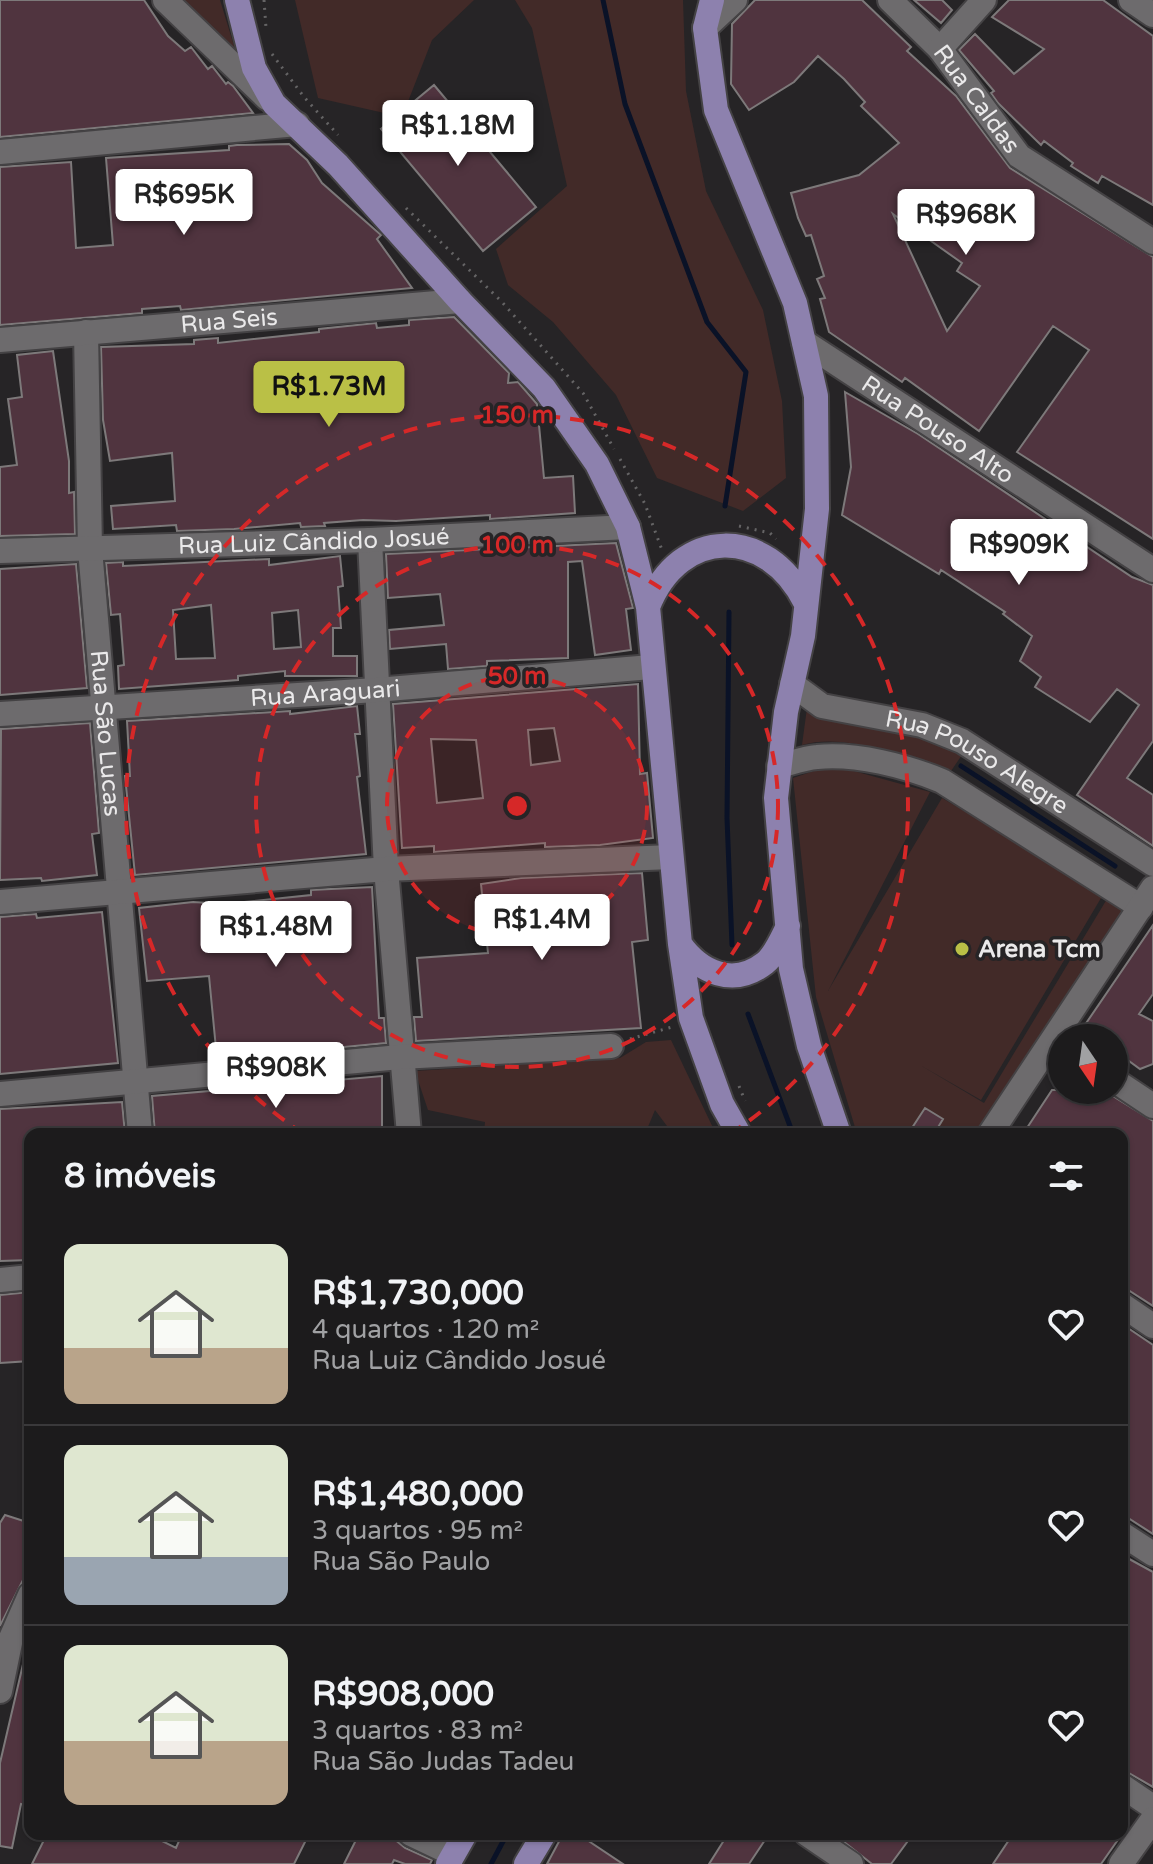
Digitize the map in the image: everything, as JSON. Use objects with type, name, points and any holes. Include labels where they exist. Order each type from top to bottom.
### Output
[{"type":"main road","points":[[237,0],[254,68],[274,104],[297,124],[544,388],[597,464],[628,527],[648,607],[651,667],[680,944],[692,1021],[722,1104],[736,1128]]},
{"type":"main road","points":[[712,0],[705,28],[716,110],[795,303],[816,396],[817,509],[803,636],[792,684],[776,798],[791,969],[809,1046],[837,1128]]},
{"type":"main road","points":[[648,607],[656,585],[671,567],[691,554],[713,546],[737,546],[760,552],[780,564],[795,582],[805,602]]},
{"type":"main road","points":[[680,944],[693,962],[727,977],[748,972],[767,962],[788,926]]},
{"type":"main road","points":[[526,1864],[540,1840]]},
{"type":"street","points":[[165,0],[274,104]]},
{"type":"street","points":[[705,28],[735,0]]},
{"type":"street","name":"Rua Caldas","points":[[890,0],[940,49],[1019,156],[1153,242]]},
{"type":"street","points":[[940,49],[984,0]]},
{"type":"street","points":[[1131,0],[1153,15]]},
{"type":"street","points":[[0,152],[297,124]]},
{"type":"street","name":"Rua Seis","points":[[0,340],[460,301]]},
{"type":"street","name":"Rua São Lucas","points":[[86,332],[90,549],[106,706],[140,1128]]},
{"type":"street","name":"Rua Pouso Alto","points":[[804,342],[1153,570]]},
{"type":"street","name":"Rua Luiz Cândido Josué","points":[[0,551],[370,540],[628,527]]},
{"type":"street","points":[[370,540],[386,869],[408,1128]]},
{"type":"street","name":"Rua Araguari","points":[[0,714],[376,690],[651,667]]},
{"type":"street","name":"Rua Pouso Alegre","points":[[792,684],[822,706],[922,725],[962,741],[1153,864]]},
{"type":"street","name":"Rua Pouso Alegre","points":[[779,766],[816,757],[851,758],[921,772],[1149,895]]},
{"type":"street","points":[[0,902],[386,869],[671,857]]},
{"type":"street","points":[[1069,1024],[1149,895]]},
{"type":"street","points":[[0,1094],[400,1057],[611,1046]]},
{"type":"street","points":[[994,1128],[1048,1055]]},
{"type":"street","points":[[1133,1084],[1153,1106]]},
{"type":"street","points":[[0,1280],[24,1278]]},
{"type":"street","points":[[1128,1309],[1153,1326]]},
{"type":"street","points":[[1128,1538],[1153,1554]]},
{"type":"street","points":[[0,1691],[24,1612]]},
{"type":"street","points":[[1128,1790],[1153,1807]]},
{"type":"street","points":[[1121,1864],[1153,1819]]},
{"type":"street","points":[[434,1840],[457,1846]]},
{"type":"street","points":[[816,1840],[851,1864]]},
{"type":"path","points":[[264,0],[267,37]]},
{"type":"path","points":[[269,49],[304,97],[343,140]]},
{"type":"path","points":[[402,203],[501,301],[583,393],[645,504],[664,555]]},
{"type":"path","points":[[730,528],[745,525],[770,533],[779,542]]},
{"type":"path","points":[[611,1046],[692,1021]]},
{"type":"path","points":[[738,1084],[749,1109]]},
{"type":"shaded area","points":[[175,0],[220,0],[239,62]]},
{"type":"shaded area","points":[[295,0],[474,0],[432,40],[402,117],[318,98]]},
{"type":"shaded area","points":[[515,0],[683,0],[686,91],[706,191],[763,310],[782,401],[786,478],[743,511],[657,478],[616,395],[553,322],[508,285],[496,249],[567,186],[532,28]]},
{"type":"shaded area","points":[[807,708],[923,733],[966,749],[951,771],[858,744],[820,742],[802,745]]},
{"type":"shaded area","points":[[832,765],[930,792],[828,991],[942,798],[1104,893],[981,1100],[920,1065],[984,1103],[1107,899],[1126,909],[978,1128],[855,1128],[816,997],[793,778]]},
{"type":"shaded area","points":[[671,1040],[713,1128],[668,1128],[655,1110],[648,1128],[484,1128],[485,1122],[428,1110],[415,1071],[620,1058],[646,1042]]},
{"type":"building","points":[[0,0],[144,0],[168,36],[185,51],[191,47],[208,69],[212,66],[226,84],[228,82],[233,86],[253,113],[0,137]]},
{"type":"building","points":[[755,0],[862,0],[911,47],[907,51],[956,96],[1010,168],[1153,257],[1153,539],[1017,452],[1089,350],[1053,326],[979,431],[905,378],[902,382],[829,332],[820,299],[825,298],[817,279],[824,276],[811,235],[806,236],[791,193],[859,175],[899,143],[861,106],[865,102],[844,79],[818,56],[794,82],[749,110],[731,84],[732,24]],"holes":[[[893,214],[962,263],[957,271],[980,286],[947,331]]]},
{"type":"building","points":[[914,0],[942,0],[952,10],[941,23]]},
{"type":"building","points":[[1009,0],[1103,0],[1153,36],[1153,205],[1102,176],[1098,183],[1071,166],[1073,163],[1044,141],[1041,145],[998,103],[991,93],[994,91],[959,50],[975,34],[1014,74],[1044,49],[992,17]]},
{"type":"building","points":[[434,85],[536,207],[483,251],[381,129]]},
{"type":"building","points":[[289,144],[307,160],[322,183],[381,235],[377,239],[412,288],[181,310],[180,306],[142,309],[142,313],[0,325],[0,167],[71,162],[76,248],[113,245],[106,158],[229,150],[229,146],[237,145]]},
{"type":"building","points":[[454,317],[509,373],[508,383],[518,382],[537,404],[544,478],[573,476],[575,513],[490,519],[490,515],[363,520],[301,527],[300,523],[177,531],[176,525],[113,529],[111,506],[175,501],[172,453],[110,461],[103,420],[101,347],[194,344],[194,340],[218,338],[218,343],[376,323],[377,328],[409,325],[409,320]]},
{"type":"building","points":[[53,351],[69,461],[69,493],[74,492],[75,534],[0,536],[0,467],[17,465],[8,399],[22,397],[17,355]]},
{"type":"building","points":[[845,392],[918,434],[1132,577],[1153,585],[1153,741],[1127,778],[1153,795],[1153,846],[1077,795],[1139,705],[1117,689],[1090,722],[1035,687],[1041,677],[1020,661],[1032,636],[1003,614],[1005,612],[941,570],[939,574],[842,515],[851,467]]},
{"type":"building","points":[[616,543],[633,608],[626,609],[631,650],[595,655],[582,561],[568,562],[568,658],[487,661],[487,666],[448,669],[446,644],[390,649],[389,630],[444,625],[440,594],[388,598],[386,554]]},
{"type":"building","points":[[340,556],[343,586],[338,587],[341,628],[333,628],[333,656],[357,656],[357,676],[285,676],[285,671],[238,676],[238,680],[119,689],[118,666],[124,665],[120,614],[111,615],[106,563],[123,562],[123,566],[269,559],[269,565]],"holes":[[[211,605],[215,658],[176,659],[173,610]],[[298,610],[301,647],[274,649],[272,613]]]},
{"type":"building","points":[[76,564],[87,688],[0,695],[0,569]]},
{"type":"building","points":[[638,684],[640,774],[647,773],[653,838],[600,845],[545,847],[545,843],[434,852],[434,846],[402,848],[393,704]],"holes":[[[554,728],[560,761],[531,765],[528,730]],[[431,739],[476,740],[483,798],[437,803]]]},
{"type":"building","points":[[357,706],[360,734],[355,734],[360,776],[357,777],[366,854],[135,875],[125,776],[130,776],[127,721],[290,711],[290,714]]},
{"type":"building","points":[[90,723],[99,833],[92,834],[97,875],[42,881],[41,878],[0,880],[1,729]]},
{"type":"building","points":[[642,873],[648,940],[632,942],[641,1028],[416,1041],[414,1017],[422,1017],[417,958],[488,953],[481,884],[521,878]]},
{"type":"building","points":[[372,887],[379,1018],[384,1018],[386,1043],[217,1059],[209,976],[147,981],[139,908],[193,902],[225,904],[311,895],[311,890]]},
{"type":"building","points":[[102,912],[118,1063],[0,1074],[0,917],[36,914],[37,918]]},
{"type":"building","points":[[1153,925],[1153,994],[1139,1014],[1153,1021],[1153,1064],[1140,1069],[1128,1060],[1128,1024],[1086,1024]]},
{"type":"building","points":[[382,1076],[382,1128],[155,1128],[152,1096]]},
{"type":"building","points":[[1048,1096],[1048,1104],[1126,1104],[1153,1121],[1153,1306],[1128,1290],[1128,1128],[1027,1128]]},
{"type":"building","points":[[122,1102],[124,1128],[24,1128],[24,1260],[0,1261],[0,1109]]},
{"type":"building","points":[[925,1108],[943,1119],[938,1128],[912,1128]]},
{"type":"building","points":[[24,1293],[24,1361],[0,1363],[0,1295]]},
{"type":"building","points":[[1128,1328],[1153,1345],[1153,1534],[1128,1518]]},
{"type":"building","points":[[5,1515],[24,1521],[24,1578],[0,1626],[0,1523]]},
{"type":"building","points":[[1128,1558],[1153,1572],[1153,1787],[1128,1772]]},
{"type":"building","points":[[24,1660],[24,1805],[21,1804],[12,1848],[0,1846],[0,1763]]},
{"type":"building","points":[[44,1840],[160,1840],[176,1848],[179,1840],[306,1840],[294,1864],[32,1864]]},
{"type":"building","points":[[356,1840],[395,1840],[432,1860],[430,1864],[405,1864],[394,1860],[392,1864],[344,1864]]},
{"type":"building","points":[[560,1840],[587,1840],[623,1864],[547,1864]]},
{"type":"building","points":[[724,1840],[765,1840],[749,1864],[709,1864]]},
{"type":"building","points":[[842,1840],[909,1840],[891,1864],[872,1864]]},
{"type":"building","points":[[1009,1840],[1118,1840],[1101,1864],[993,1864]]},
{"type":"waterway","points":[[603,0],[625,104],[707,322],[746,372],[725,506]]},
{"type":"waterway","points":[[729,612],[727,818],[732,945]]},
{"type":"waterway","points":[[961,766],[1115,866]]},
{"type":"waterway","points":[[748,1014],[791,1128]]},
{"type":"waterway","points":[[491,1864],[504,1840]]},
{"type":"place","name":"Arena Tcm","points":[[962,949]]}]
